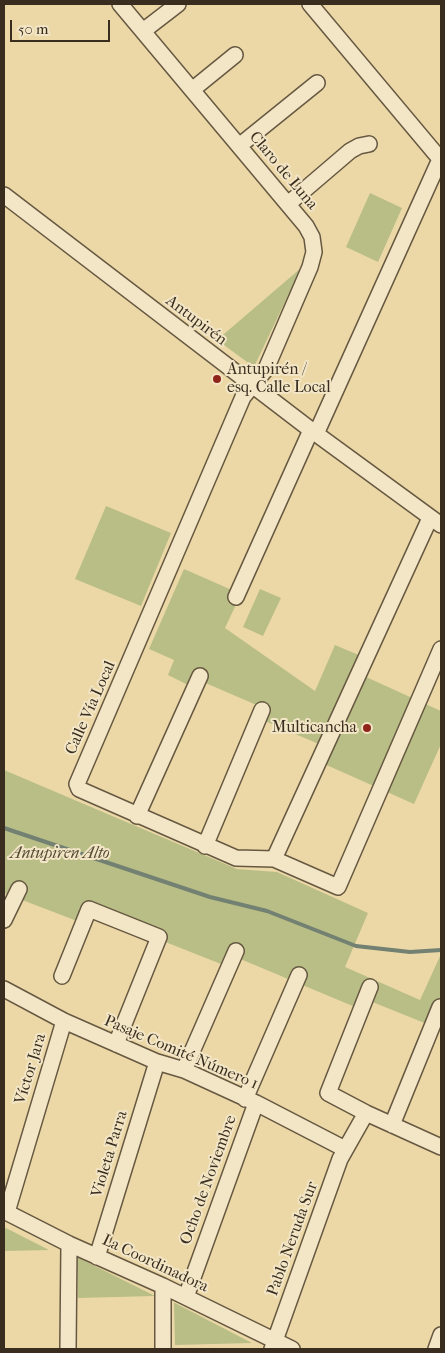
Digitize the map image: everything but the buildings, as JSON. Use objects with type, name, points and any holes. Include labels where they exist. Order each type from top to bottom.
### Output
[{"type":"street","name":"Claro de Luna","points":[[120,4],[309,231],[313,244],[312,260],[266,369],[252,385]]},
{"type":"street","points":[[144,31],[178,4]]},
{"type":"street","points":[[236,597],[441,158],[310,4]]},
{"type":"street","points":[[192,90],[234,55]]},
{"type":"street","points":[[240,146],[317,83]]},
{"type":"street","points":[[288,204],[350,151],[359,146],[369,144]]},
{"type":"street","name":"Antupirén","points":[[4,195],[167,322],[313,432],[436,521]]},
{"type":"street","name":"Calle Vía Local","points":[[252,385],[243,397],[77,784],[79,789],[204,846],[236,858],[274,859],[338,887],[441,649]]},
{"type":"street","points":[[274,859],[436,521]]},
{"type":"street","points":[[137,816],[200,676]]},
{"type":"street","points":[[204,846],[262,710]]},
{"type":"street","points":[[4,920],[19,889]]},
{"type":"street","points":[[62,976],[89,909],[159,938],[116,1044]]},
{"type":"street","points":[[184,1070],[236,951]]},
{"type":"street","name":"Ocho de Noviembre","points":[[186,1297],[250,1101],[299,975]]},
{"type":"street","points":[[370,987],[328,1093],[366,1113],[441,1147]]},
{"type":"street","name":"Pasaje Comité Número 1","points":[[4,989],[64,1021],[157,1062],[184,1070],[345,1149]]},
{"type":"street","points":[[392,1125],[440,1007]]},
{"type":"street","name":"Víctor Jara","points":[[5,1212],[64,1021]]},
{"type":"street","name":"Violeta Parra","points":[[97,1257],[157,1062]]},
{"type":"street","name":"Pablo Neruda Sur","points":[[273,1345],[340,1159],[366,1113]]},
{"type":"street","name":"La Coordinadora","points":[[5,1212],[97,1257],[186,1297],[273,1345],[292,1349]]},
{"type":"street","points":[[68,1349],[70,1244]]},
{"type":"street","points":[[163,1286],[163,1349]]},
{"type":"street","points":[[436,1349],[441,1335]]},
{"type":"green space","points":[[370,193],[402,208],[378,262],[346,247]]},
{"type":"green space","points":[[301,268],[254,367],[217,340]]},
{"type":"green space","points":[[106,506],[171,533],[141,606],[75,579]]},
{"type":"green space","points":[[184,569],[241,594],[225,628],[315,691],[335,645],[361,656],[355,672],[441,711],[441,744],[414,804],[322,763],[328,748],[265,721],[268,710],[194,678],[190,686],[168,675],[174,660],[149,649]]},
{"type":"green space","points":[[260,589],[281,598],[263,636],[243,627]]},
{"type":"green space","name":"Antupiren Alto","points":[[4,770],[237,869],[277,872],[368,913],[345,967],[420,1000],[441,954],[441,1005],[427,1024],[360,997],[355,1007],[226,953],[221,964],[82,909],[77,921],[4,893]]},
{"type":"green space","points":[[4,1227],[49,1250],[4,1251]]},
{"type":"green space","points":[[77,1257],[155,1296],[78,1298]]},
{"type":"green space","points":[[175,1303],[252,1343],[175,1345]]},
{"type":"waterway","points":[[4,828],[210,897],[267,911],[356,946],[410,952],[441,950]]},
{"type":"place","name":"Antupirén / esq. Calle Local","points":[[217,379]]},
{"type":"place","name":"Multicancha","points":[[367,728]]}]
